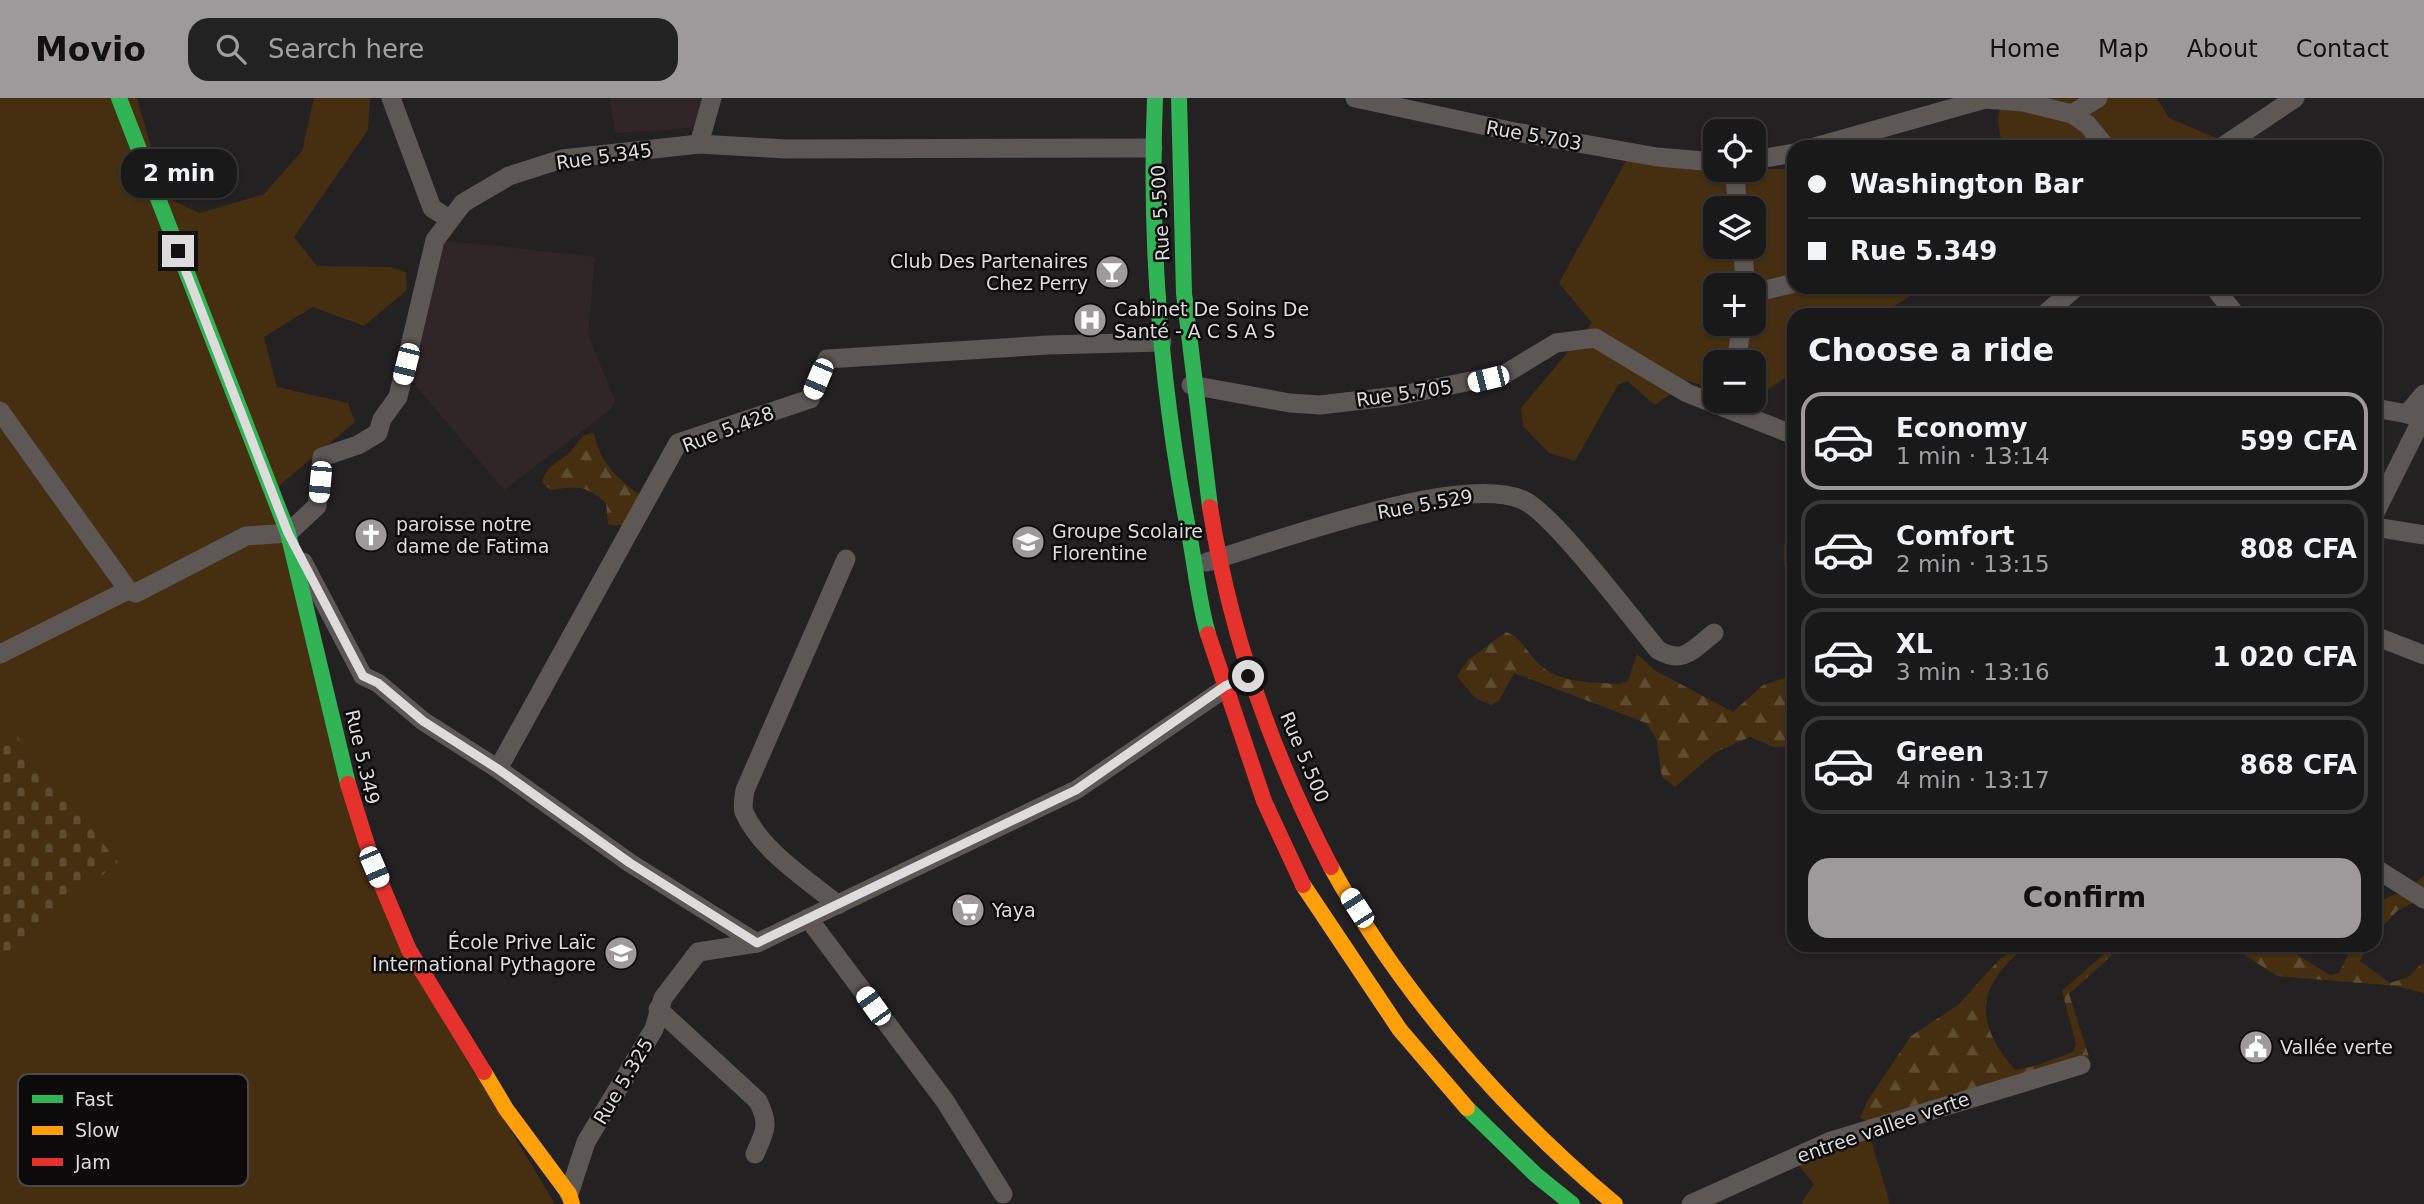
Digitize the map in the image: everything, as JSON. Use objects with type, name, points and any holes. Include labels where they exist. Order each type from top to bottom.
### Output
[{"type":"main road","name":"Rue 5.349","points":[[118,98],[288,533],[356,818],[409,950],[506,1109],[571,1199]]},
{"type":"main road","name":"Rue 5.500","points":[[1155,98],[1153,148],[1162,342],[1178,479],[1192,566],[1207,630],[1264,801],[1303,885],[1353,964],[1400,1030],[1457,1096],[1555,1197],[1572,1204]]},
{"type":"main road","name":"Rue 5.500","points":[[1179,98],[1178,151],[1191,385],[1218,558],[1248,676],[1333,870],[1382,946],[1427,1009],[1502,1098],[1572,1170],[1615,1204]]},
{"type":"street","points":[[391,98],[432,208],[449,219]]},
{"type":"street","points":[[699,144],[712,98]]},
{"type":"street","name":"Rue 5.703","points":[[1354,98],[1510,131],[1657,157],[1703,161]]},
{"type":"street","points":[[1839,140],[1985,98],[2023,102],[2072,114],[2087,124],[2100,140]]},
{"type":"street","points":[[2072,114],[2098,98]]},
{"type":"street","points":[[2232,140],[2295,98]]},
{"type":"street","name":"Rue 5.345","points":[[288,533],[317,506],[322,457],[358,445],[378,433],[382,419],[398,397],[435,240],[463,203],[509,176],[562,159],[699,144],[786,149],[1153,148]]},
{"type":"street","points":[[1766,158],[1787,154]]},
{"type":"street","points":[[1766,290],[1787,285]]},
{"type":"street","points":[[2053,308],[2068,294]]},
{"type":"street","points":[[2220,294],[2230,308]]},
{"type":"street","name":"Rue 5.705","points":[[1191,385],[1290,403],[1320,405],[1397,396],[1505,374],[1556,343],[1577,338],[1595,338],[1687,393],[1703,398]]},
{"type":"street","name":"Rue 5.428","points":[[498,769],[678,443],[810,400],[827,359],[1048,345],[1162,342]]},
{"type":"street","points":[[2382,497],[2418,416],[2424,394]]},
{"type":"street","points":[[2382,409],[2418,416]]},
{"type":"street","points":[[0,411],[128,590],[136,593],[246,536],[288,533],[363,676],[398,698],[423,721],[498,769],[630,863],[757,943]]},
{"type":"street","name":"Rue 5.705","points":[[1746,413],[1787,433]]},
{"type":"street","name":"Rue 5.529","points":[[1192,566],[1312,528],[1394,508],[1469,493],[1508,495],[1525,500],[1546,519],[1658,650],[1672,658],[1685,656],[1714,633]]},
{"type":"street","points":[[2382,528],[2424,535]]},
{"type":"street","points":[[838,905],[757,834],[743,809],[745,790],[846,559]]},
{"type":"street","points":[[0,654],[128,590]]},
{"type":"street","points":[[2382,639],[2424,655]]},
{"type":"street","name":"Rue 5.325","points":[[571,1199],[586,1142],[654,1030],[658,1009],[698,952],[757,943],[1076,790],[1225,686],[1248,676]]},
{"type":"street","points":[[2382,872],[2424,899]]},
{"type":"street","points":[[808,918],[945,1101],[1003,1194]]},
{"type":"street","points":[[658,1009],[758,1101],[766,1117],[765,1130],[755,1154]]},
{"type":"street","name":"entree vallee verte","points":[[1691,1204],[1831,1141],[2081,1065]]},
{"type":"shaded area","points":[[610,98],[708,98],[705,114],[690,128],[615,133]]},
{"type":"shaded area","points":[[428,239],[595,257],[588,335],[615,400],[610,410],[504,490],[405,373]]},
{"type":"green space","points":[[0,98],[137,98],[165,197],[200,213],[264,194],[302,151],[314,98],[370,98],[368,130],[294,237],[317,266],[390,267],[406,272],[407,290],[364,326],[313,307],[264,337],[277,387],[348,403],[355,422],[281,484],[272,502],[410,963],[555,1204],[0,1204]]},
{"type":"green space","points":[[2009,98],[2157,98],[2169,118],[2221,140],[2002,140],[1999,114]]},
{"type":"green space","points":[[1627,159],[1685,169],[1703,169],[1703,182],[1766,182],[1766,169],[1787,169],[1787,294],[1914,294],[1891,308],[1787,308],[1787,377],[1766,391],[1766,350],[1703,350],[1703,385],[1688,381],[1655,405],[1627,381],[1618,385],[1575,461],[1549,453],[1523,426],[1521,408],[1592,323],[1559,283]]},
{"type":"green space","points":[[594,433],[601,453],[612,470],[645,499],[634,516],[621,525],[608,524],[606,503],[592,493],[581,488],[551,490],[542,483],[550,467],[568,454],[583,436]]},
{"type":"green space","points":[[1787,532],[1787,572],[1784,560]]},
{"type":"green space","points":[[1506,632],[1520,641],[1533,658],[1554,674],[1586,682],[1619,684],[1628,681],[1637,654],[1656,671],[1733,712],[1763,685],[1787,677],[1787,747],[1774,747],[1750,737],[1716,752],[1675,787],[1662,777],[1656,738],[1646,723],[1514,673],[1499,701],[1491,705],[1475,698],[1457,676],[1468,660]]},
{"type":"green space","points":[[17,736],[118,862],[0,959],[0,750]]},
{"type":"green space","points":[[2424,875],[2424,898],[2398,910],[2382,927],[2382,900],[2412,887]]},
{"type":"green space","points":[[2010,952],[2019,952],[1998,975],[1986,1004],[1992,1035],[2015,1070],[2035,1066],[2073,1052],[2076,1044],[2062,991],[2106,952],[2115,952],[2069,994],[2089,1057],[1871,1123],[1860,1118],[1868,1100],[1911,1036],[1958,1005],[1998,961]]},
{"type":"green space","points":[[2240,952],[2296,952],[2330,975],[2339,973],[2350,952],[2365,952],[2360,961],[2390,983],[2408,977],[2424,964],[2424,993],[2396,986],[2277,976]]},
{"type":"green space","points":[[1867,1126],[1890,1204],[1801,1204],[1814,1184],[1790,1155]]},
{"type":"traffic: fast","points":[[119,98],[288,533],[348,784]]},
{"type":"traffic: fast","points":[[1155,98],[1156,264],[1165,375],[1180,485],[1208,634]]},
{"type":"traffic: fast","points":[[1179,98],[1184,293],[1210,507]]},
{"type":"traffic: fast","points":[[1467,1108],[1536,1175],[1572,1204]]},
{"type":"traffic: slow","points":[[1331,867],[1389,959],[1458,1048],[1534,1131],[1615,1204]]},
{"type":"traffic: slow","points":[[1303,885],[1400,1030],[1467,1108]]},
{"type":"traffic: slow","points":[[484,1072],[506,1109],[569,1194],[572,1204]]},
{"type":"traffic: jam","points":[[1210,507],[1229,601],[1256,692],[1290,780],[1331,867]]},
{"type":"traffic: jam","points":[[1208,634],[1264,801],[1303,885]]},
{"type":"traffic: jam","points":[[348,784],[374,867],[409,950],[484,1072]]},
{"type":"place","name":"Club Des Partenaires Chez Perry","points":[[1112,272]]},
{"type":"place","name":"Cabinet De Soins De Santé - A C S A S","points":[[1090,320]]},
{"type":"place","name":"paroisse notre dame de Fatima","points":[[371,535]]},
{"type":"place","name":"Groupe Scolaire Florentine","points":[[1028,542]]},
{"type":"place","name":"Yaya","points":[[968,910]]},
{"type":"place","name":"École Prive Laïc International Pythagore","points":[[621,953]]},
{"type":"place","name":"Vallée verte","points":[[2256,1047]]},
{"type":"route","points":[[178,251],[288,533],[363,676],[378,683],[423,721],[498,769],[630,863],[757,943],[1076,790],[1225,686],[1248,676]]}]
